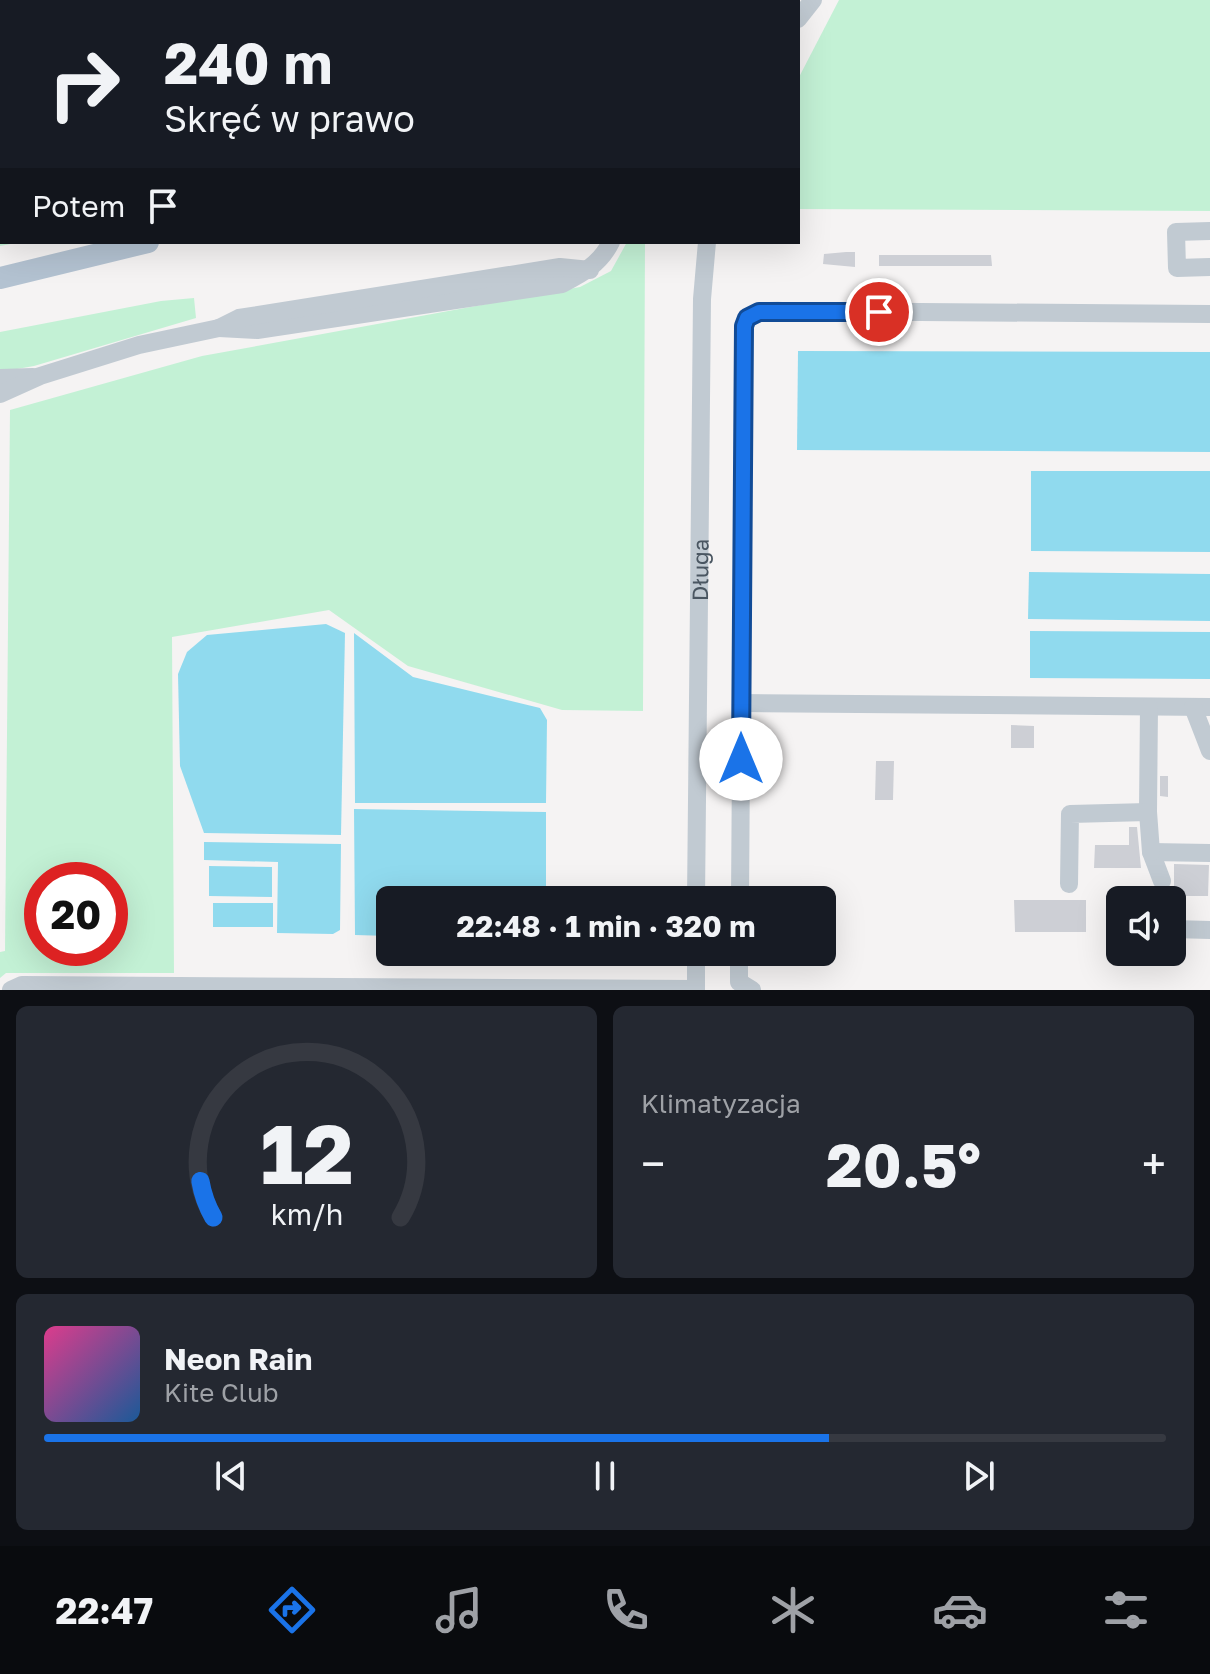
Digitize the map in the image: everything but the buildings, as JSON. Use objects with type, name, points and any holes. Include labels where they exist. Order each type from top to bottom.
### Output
[{"type":"main road","points":[[0,278],[140,244]]},
{"type":"street","points":[[800,16],[813,0]]},
{"type":"street","points":[[1210,231],[1176,232],[1176,244],[1177,268],[1210,267]]},
{"type":"street","points":[[0,394],[40,376],[139,345],[219,328],[257,330],[562,284],[590,270],[605,255],[610,244]]},
{"type":"street","name":"Długa","points":[[696,886],[702,299],[707,244]]},
{"type":"street","points":[[740,886],[744,326],[747,318],[759,312],[789,311],[1210,314]]},
{"type":"street","points":[[0,378],[40,376]]},
{"type":"street","points":[[741,703],[1202,707],[1210,751]]},
{"type":"street","points":[[1149,707],[1148,812],[1151,852],[1162,881]]},
{"type":"street","points":[[1069,884],[1070,814],[1148,812]]},
{"type":"street","points":[[1151,852],[1210,853]]},
{"type":"street","points":[[1186,929],[1210,930]]},
{"type":"street","points":[[11,990],[22,985],[696,990],[696,966]]},
{"type":"street","points":[[739,966],[739,982],[752,990]]},
{"type":"green space","points":[[839,0],[1210,0],[1210,211],[800,209],[800,75]]},
{"type":"green space","points":[[626,244],[645,244],[643,711],[562,710],[408,666],[329,610],[172,637],[174,973],[6,973],[0,978],[0,952],[5,951],[10,410],[202,356],[580,287],[611,271]]},
{"type":"green space","points":[[194,298],[196,318],[34,366],[0,372],[0,332],[161,301]]},
{"type":"water","points":[[798,351],[1210,352],[1210,452],[797,450]]},
{"type":"water","points":[[1031,471],[1210,471],[1210,552],[1031,551]]},
{"type":"water","points":[[1029,572],[1210,574],[1210,621],[1028,619]]},
{"type":"water","points":[[326,624],[345,633],[341,835],[204,833],[180,766],[178,674],[187,652],[207,635]]},
{"type":"water","points":[[1030,631],[1210,632],[1210,679],[1030,678]]},
{"type":"water","points":[[354,633],[413,677],[540,708],[547,720],[546,803],[355,803]]},
{"type":"water","points":[[354,809],[546,812],[546,886],[376,886],[376,936],[355,935]]},
{"type":"water","points":[[204,842],[341,844],[340,930],[333,934],[277,933],[278,862],[204,860]]},
{"type":"water","points":[[209,866],[272,867],[272,897],[209,896]]},
{"type":"water","points":[[213,903],[273,903],[273,927],[213,927]]},
{"type":"route","points":[[741,759],[744,326],[747,318],[759,312],[879,312]]}]
